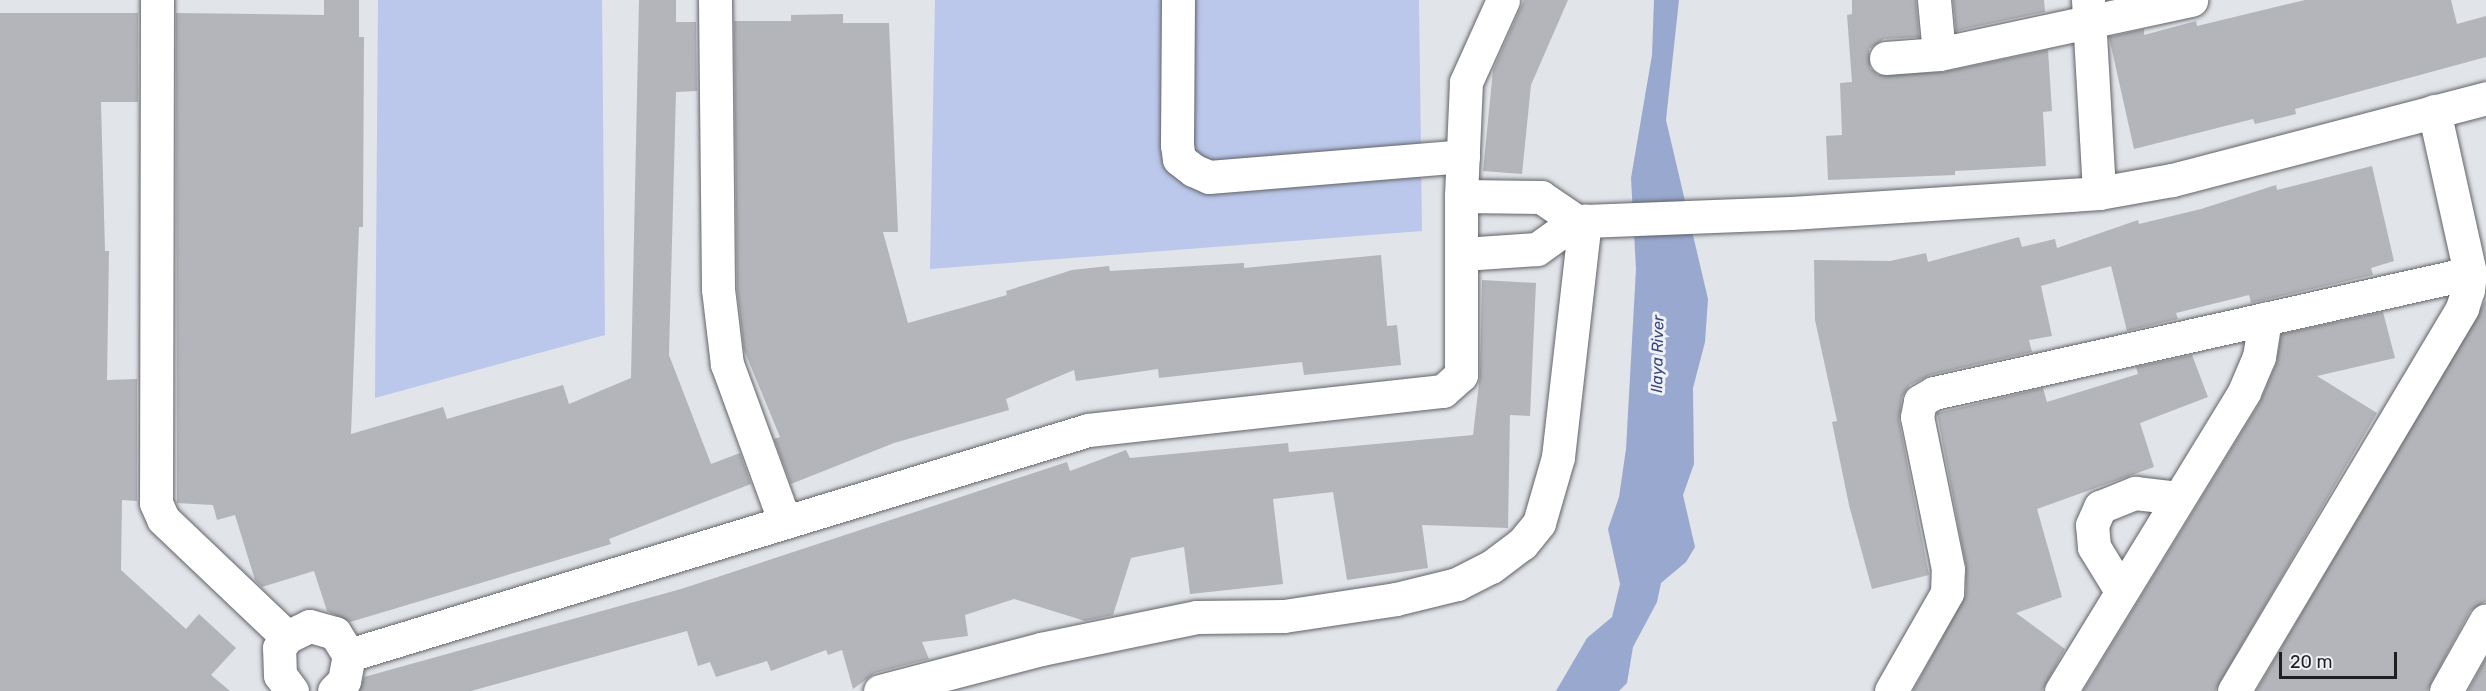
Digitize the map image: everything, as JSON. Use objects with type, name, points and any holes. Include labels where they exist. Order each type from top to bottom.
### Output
[{"type":"street","points":[[157,0],[156,503],[163,519],[287,637]]},
{"type":"street","points":[[715,0],[718,289],[727,364],[784,520]]},
{"type":"street","points":[[1178,0],[1176,145],[1179,159],[1192,170],[1209,177],[1463,156]]},
{"type":"street","points":[[349,655],[784,520],[1088,430],[1443,391],[1461,375],[1464,254],[1461,196],[1466,82],[1503,0]]},
{"type":"street","points":[[1934,0],[1939,54]]},
{"type":"street","points":[[1886,58],[1939,54],[2089,12],[2191,0]]},
{"type":"street","points":[[2089,12],[2099,193]]},
{"type":"street","points":[[1464,254],[1537,249],[1586,221],[1791,213],[2099,193],[2172,180],[2486,99]]},
{"type":"street","points":[[2234,691],[2462,308],[2470,273],[2434,111]]},
{"type":"street","points":[[1461,196],[1542,197],[1586,221]]},
{"type":"street","points":[[880,691],[1041,649],[1197,617],[1284,616],[1396,599],[1457,584],[1491,567],[1522,544],[1539,523],[1555,468],[1586,221]]},
{"type":"street","points":[[1891,691],[1947,593],[1948,570],[1917,417],[1920,401],[1934,393],[2470,273]]},
{"type":"street","points":[[2061,691],[2244,392],[2259,357],[2265,318]]},
{"type":"street","points":[[2121,591],[2094,547],[2092,525],[2100,507],[2135,493],[2178,498]]},
{"type":"street","points":[[2446,691],[2486,620]]},
{"type":"street","points":[[292,691],[280,675],[277,662],[279,648],[287,637],[304,628],[323,627],[335,633],[349,655],[344,681],[334,691]]},
{"type":"shaded area","points":[[378,0],[602,0],[605,335],[375,398]]},
{"type":"shaded area","points":[[935,0],[1419,0],[1422,231],[930,269]]},
{"type":"water","name":"Ilaya River","points":[[1654,0],[1679,0],[1666,120],[1708,299],[1705,342],[1693,388],[1694,464],[1683,495],[1695,547],[1686,562],[1661,583],[1657,602],[1633,647],[1627,683],[1619,691],[1556,691],[1587,638],[1612,617],[1620,584],[1608,529],[1619,497],[1626,449],[1636,269],[1631,178],[1652,55]]},
{"type":"building","points":[[324,0],[359,0],[359,37],[364,37],[363,227],[359,227],[351,434],[443,407],[447,419],[563,385],[569,404],[631,378],[639,0],[676,0],[676,22],[696,22],[697,91],[676,92],[669,355],[711,464],[740,453],[751,484],[609,539],[611,544],[350,622],[327,611],[314,571],[262,587],[255,580],[235,515],[217,520],[213,505],[177,503],[176,13],[324,15]]},
{"type":"building","points":[[1524,0],[1568,0],[1531,85],[1522,174],[1483,171],[1493,70]]},
{"type":"building","points":[[1852,0],[1916,0],[1919,37],[1884,39],[1869,49],[1870,68],[1878,75],[1943,72],[2048,50],[2052,111],[2043,112],[2046,166],[1955,171],[1955,175],[1828,180],[1826,136],[1842,135],[1840,83],[1852,82],[1847,15],[1852,14]]},
{"type":"building","points":[[1953,0],[2044,0],[2045,12],[1956,31]]},
{"type":"building","points":[[2305,0],[2451,0],[2457,24],[2486,16],[2486,57],[2295,109],[2296,114],[2255,124],[2253,119],[2134,149],[2109,37],[2144,29],[2144,35],[2196,21],[2197,26]]},
{"type":"building","points":[[0,13],[138,13],[138,102],[101,102],[105,251],[109,251],[107,380],[137,379],[137,501],[122,500],[121,570],[186,629],[199,614],[236,648],[211,675],[230,691],[0,691]]},
{"type":"building","points":[[843,14],[843,23],[889,23],[898,232],[883,232],[908,323],[1007,295],[1006,291],[1072,270],[1109,266],[1110,271],[1244,263],[1244,268],[1381,255],[1387,326],[1397,325],[1401,365],[1304,375],[1302,362],[1159,378],[1158,369],[1076,381],[1074,370],[1006,399],[1009,410],[894,443],[791,484],[774,439],[780,437],[744,350],[737,288],[734,21],[791,21],[791,15]]},
{"type":"building","points":[[2372,166],[2394,261],[2371,268],[2373,275],[2251,303],[2249,295],[2176,313],[2178,319],[2127,331],[2111,266],[2041,286],[2052,336],[2029,340],[2032,352],[1930,375],[1910,385],[1902,397],[1899,420],[1929,575],[1872,589],[1849,505],[1832,422],[1837,421],[1815,320],[1814,260],[1890,261],[1926,253],[1928,262],[2019,237],[2022,247],[2055,239],[2057,248],[2138,220],[2139,224],[2201,209],[2276,185],[2277,190]]},
{"type":"building","points":[[1482,280],[1536,283],[1530,416],[1510,415],[1508,528],[1422,525],[1428,568],[1347,580],[1333,492],[1273,499],[1283,584],[1190,594],[1184,547],[1131,558],[1113,615],[1085,621],[1014,599],[965,615],[968,636],[922,642],[929,659],[875,673],[853,689],[842,650],[828,655],[826,650],[771,671],[767,661],[716,677],[710,662],[698,666],[687,631],[471,691],[359,691],[364,677],[681,589],[1067,462],[1070,471],[1126,450],[1130,458],[1288,443],[1289,452],[1473,435],[1480,375]]},
{"type":"building","points":[[2486,300],[2486,601],[2470,611],[2427,691],[2256,691]]},
{"type":"building","points":[[2383,312],[2395,358],[2317,376],[2377,413],[2215,691],[2083,691],[2260,402],[2276,364],[2281,334]]},
{"type":"building","points":[[2192,355],[2208,397],[2140,423],[2154,467],[2037,509],[2062,597],[2016,613],[2065,649],[2042,691],[1913,691],[1966,594],[1966,566],[1937,413],[2043,388],[2047,402],[2138,374],[2136,367]]},
{"type":"building","points":[[2486,658],[2486,691],[2468,691]]}]
